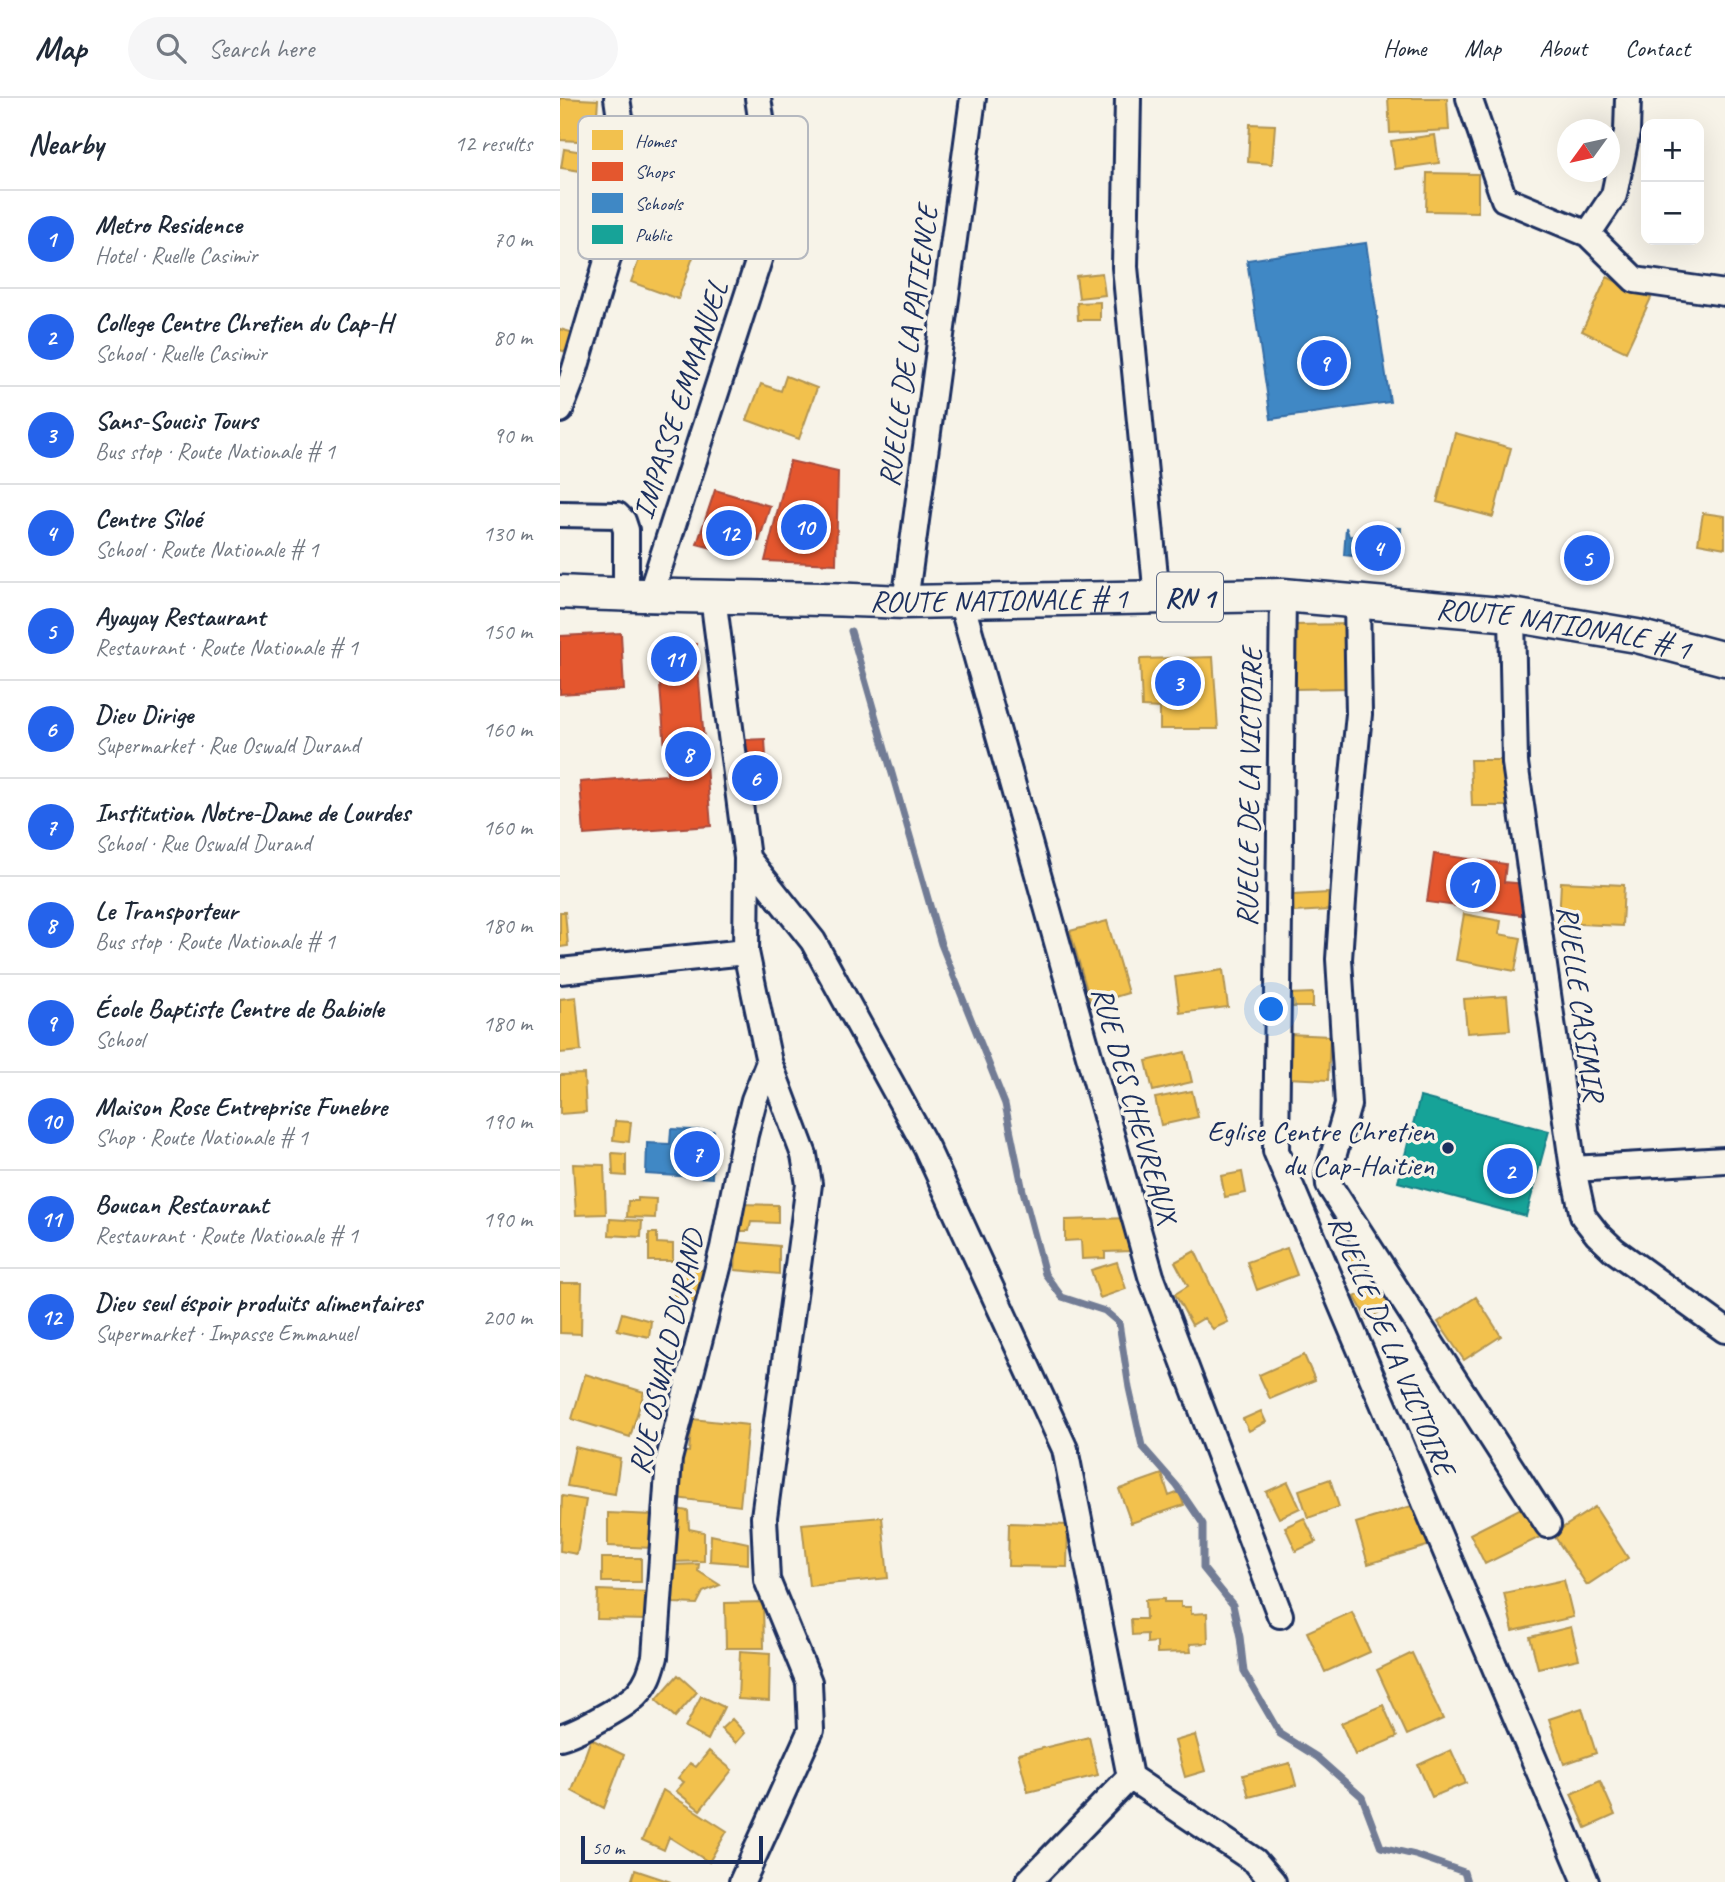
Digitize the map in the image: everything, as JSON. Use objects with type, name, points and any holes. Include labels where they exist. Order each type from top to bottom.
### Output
[{"type":"main road","name":"ROUTE NATIONALE # 1","points":[[560,592],[905,602],[1283,595],[1512,615],[1637,636],[1725,659]]},
{"type":"street","points":[[617,98],[620,116]]},
{"type":"street","name":"IMPASSE EMMANUEL","points":[[758,98],[761,116]]},
{"type":"street","name":"RUELLE DE LA PATIENCE","points":[[905,602],[973,98]]},
{"type":"street","points":[[1128,98],[1125,267],[1157,597]]},
{"type":"street","points":[[1469,98],[1504,199],[1588,234],[1634,280],[1725,293]]},
{"type":"street","points":[[1588,234],[1614,195],[1627,132],[1628,98]]},
{"type":"street","points":[[560,410],[572,379],[608,259]]},
{"type":"street","name":"IMPASSE EMMANUEL","points":[[638,596],[758,259]]},
{"type":"street","points":[[560,514],[617,515],[623,521],[638,596]]},
{"type":"street","name":"RUELLE DE LA VICTOIRE","points":[[1283,595],[1276,1152],[1586,1882]]},
{"type":"street","points":[[713,597],[747,858],[746,953],[769,1062],[804,1154],[809,1184],[764,1517],[767,1580],[808,1682],[811,1730],[742,1882]]},
{"type":"street","name":"RUE DES CHEVREAUX","points":[[961,601],[1151,1276],[1280,1615]]},
{"type":"street","points":[[1357,601],[1359,714],[1339,959],[1348,1105],[1328,1174],[1329,1185],[1548,1525]]},
{"type":"street","name":"RUELLE CASIMIR","points":[[1512,615],[1515,763],[1573,1170],[1583,1216],[1614,1250],[1725,1331]]},
{"type":"street","points":[[747,858],[813,941],[926,1147],[1065,1449],[1130,1777],[1255,1861],[1273,1882]]},
{"type":"street","points":[[560,971],[746,953]]},
{"type":"street","name":"RUE OSWALD DURAND","points":[[560,1737],[572,1734],[636,1696],[649,1678],[655,1657],[669,1459],[723,1248],[745,1135],[754,1100],[769,1062]]},
{"type":"street","points":[[1573,1170],[1725,1160]]},
{"type":"street","points":[[1028,1882],[1130,1777]]},
{"type":"building: Homes","points":[[560,98],[598,100],[597,116],[578,116],[578,141],[560,140]]},
{"type":"building: Homes","points":[[1388,98],[1447,98],[1449,130],[1390,133]]},
{"type":"building: Homes","points":[[1250,124],[1275,125],[1272,164],[1248,162]]},
{"type":"building: Homes","points":[[1435,135],[1439,163],[1395,169],[1391,141]]},
{"type":"building: Homes","points":[[564,149],[578,151],[578,171],[561,168]]},
{"type":"building: Homes","points":[[1427,173],[1478,174],[1478,212],[1426,211]]},
{"type":"building: Homes","points":[[639,259],[692,259],[678,299],[631,282]]},
{"type":"building: Homes","points":[[1102,273],[1105,295],[1079,298],[1076,276]]},
{"type":"building: Homes","points":[[1607,277],[1651,298],[1626,352],[1582,331]]},
{"type":"building: Homes","points":[[1100,302],[1100,320],[1078,320],[1077,303]]},
{"type":"building: Homes","points":[[560,329],[574,333],[569,353],[560,350]]},
{"type":"building: Homes","points":[[786,376],[817,388],[799,439],[747,420],[761,384],[781,391]]},
{"type":"building: Homes","points":[[1455,433],[1511,448],[1493,517],[1437,502]]},
{"type":"building: Homes","points":[[1703,513],[1725,516],[1725,548],[1698,543]]},
{"type":"building: Homes","points":[[1351,624],[1352,688],[1293,689],[1292,625]]},
{"type":"building: Homes","points":[[1213,657],[1218,729],[1160,729],[1160,708],[1142,707],[1140,659]]},
{"type":"building: Homes","points":[[1470,760],[1509,760],[1510,806],[1472,806]]},
{"type":"building: Homes","points":[[1561,882],[1624,885],[1622,926],[1559,923]]},
{"type":"building: Homes","points":[[1328,893],[1329,910],[1294,912],[1293,895]]},
{"type":"building: Homes","points":[[560,912],[565,912],[568,946],[560,947]]},
{"type":"building: Homes","points":[[1464,914],[1501,921],[1499,934],[1521,938],[1515,971],[1456,960]]},
{"type":"building: Homes","points":[[1107,921],[1128,993],[1091,1004],[1070,931]]},
{"type":"building: Homes","points":[[1223,970],[1228,1007],[1180,1013],[1175,977]]},
{"type":"building: Homes","points":[[1313,993],[1313,1007],[1289,1007],[1288,994]]},
{"type":"building: Homes","points":[[1507,996],[1510,1030],[1467,1033],[1464,999]]},
{"type":"building: Homes","points":[[576,997],[581,1051],[560,1053],[560,999]]},
{"type":"building: Homes","points":[[1288,1034],[1330,1036],[1328,1080],[1286,1078]]},
{"type":"building: Homes","points":[[1185,1052],[1192,1082],[1153,1091],[1146,1061]]},
{"type":"building: Homes","points":[[584,1074],[586,1112],[560,1114],[560,1075]]},
{"type":"building: Homes","points":[[1192,1091],[1198,1117],[1161,1125],[1155,1098]]},
{"type":"building: Homes","points":[[615,1121],[631,1122],[629,1142],[613,1140]]},
{"type":"building: Homes","points":[[612,1153],[626,1154],[626,1176],[613,1175]]},
{"type":"building: Homes","points":[[573,1164],[604,1165],[606,1214],[576,1215]]},
{"type":"building: Homes","points":[[1242,1172],[1246,1193],[1225,1197],[1221,1176]]},
{"type":"building: Homes","points":[[638,1198],[656,1199],[655,1218],[627,1217],[628,1201],[638,1201]]},
{"type":"building: Homes","points":[[738,1204],[778,1205],[778,1223],[751,1222],[749,1231],[738,1231]]},
{"type":"building: Homes","points":[[1129,1218],[1131,1251],[1105,1252],[1105,1258],[1082,1259],[1081,1240],[1065,1241],[1065,1220]]},
{"type":"building: Homes","points":[[610,1219],[642,1221],[641,1237],[609,1235]]},
{"type":"building: Homes","points":[[649,1233],[657,1233],[657,1243],[673,1244],[673,1261],[649,1261]]},
{"type":"building: Homes","points":[[737,1242],[779,1246],[779,1274],[735,1270]]},
{"type":"building: Homes","points":[[1365,1243],[1373,1257],[1355,1269],[1346,1255]]},
{"type":"building: Homes","points":[[1287,1248],[1297,1275],[1257,1290],[1247,1262]]},
{"type":"building: Homes","points":[[1195,1251],[1228,1322],[1213,1329],[1204,1318],[1192,1325],[1175,1294],[1188,1286],[1175,1262]]},
{"type":"building: Homes","points":[[1117,1262],[1126,1289],[1100,1298],[1091,1270]]},
{"type":"building: Homes","points":[[678,1264],[713,1273],[704,1305],[673,1299]]},
{"type":"building: Homes","points":[[1387,1279],[1399,1301],[1367,1319],[1355,1297]]},
{"type":"building: Homes","points":[[560,1283],[582,1283],[581,1334],[560,1333]]},
{"type":"building: Homes","points":[[1476,1297],[1501,1336],[1464,1360],[1438,1322]]},
{"type":"building: Homes","points":[[622,1313],[651,1321],[649,1337],[617,1330]]},
{"type":"building: Homes","points":[[1304,1355],[1315,1380],[1270,1399],[1259,1375]]},
{"type":"building: Homes","points":[[585,1374],[644,1392],[630,1437],[572,1419]]},
{"type":"building: Homes","points":[[1261,1411],[1266,1422],[1249,1431],[1243,1419]]},
{"type":"building: Homes","points":[[692,1419],[748,1425],[740,1506],[675,1498],[680,1451],[689,1452]]},
{"type":"building: Homes","points":[[575,1447],[620,1458],[615,1494],[567,1486]]},
{"type":"building: Homes","points":[[1162,1474],[1169,1496],[1179,1492],[1184,1505],[1131,1523],[1119,1489]]},
{"type":"building: Homes","points":[[1330,1479],[1339,1507],[1308,1518],[1299,1490]]},
{"type":"building: Homes","points":[[1288,1482],[1300,1508],[1279,1518],[1266,1492]]},
{"type":"building: Homes","points":[[562,1496],[586,1500],[577,1554],[560,1551]]},
{"type":"building: Homes","points":[[1418,1504],[1430,1545],[1368,1564],[1356,1523]]},
{"type":"building: Homes","points":[[1525,1506],[1540,1537],[1485,1564],[1470,1534]]},
{"type":"building: Homes","points":[[1595,1507],[1628,1558],[1587,1585],[1553,1534]]},
{"type":"building: Homes","points":[[671,1508],[688,1511],[689,1529],[704,1532],[704,1561],[671,1562]]},
{"type":"building: Homes","points":[[608,1513],[654,1515],[653,1548],[608,1546]]},
{"type":"building: Homes","points":[[882,1517],[888,1578],[809,1586],[802,1524]]},
{"type":"building: Homes","points":[[1304,1518],[1316,1542],[1296,1551],[1285,1527]]},
{"type":"building: Homes","points":[[1009,1523],[1068,1525],[1067,1567],[1008,1566]]},
{"type":"building: Homes","points":[[711,1535],[748,1543],[748,1564],[710,1561]]},
{"type":"building: Homes","points":[[602,1558],[641,1558],[641,1582],[602,1582]]},
{"type":"building: Homes","points":[[699,1564],[698,1571],[720,1585],[703,1592],[697,1604],[673,1603],[672,1565]]},
{"type":"building: Homes","points":[[1564,1580],[1573,1617],[1513,1631],[1504,1593]]},
{"type":"building: Homes","points":[[598,1590],[650,1592],[649,1620],[597,1619]]},
{"type":"building: Homes","points":[[1164,1599],[1164,1602],[1181,1602],[1181,1607],[1191,1607],[1191,1614],[1207,1613],[1208,1643],[1190,1644],[1191,1652],[1157,1653],[1157,1642],[1147,1643],[1147,1634],[1132,1635],[1131,1619],[1146,1619],[1145,1600]]},
{"type":"building: Homes","points":[[763,1602],[764,1648],[726,1648],[725,1603]]},
{"type":"building: Homes","points":[[1352,1612],[1370,1652],[1325,1672],[1307,1632]]},
{"type":"building: Homes","points":[[1571,1627],[1579,1659],[1538,1668],[1530,1637]]},
{"type":"building: Homes","points":[[740,1651],[770,1653],[769,1701],[738,1699]]},
{"type":"building: Homes","points":[[1412,1653],[1443,1719],[1407,1735],[1377,1670]]},
{"type":"building: Homes","points":[[678,1675],[697,1692],[675,1717],[656,1700]]},
{"type":"building: Homes","points":[[701,1696],[724,1707],[708,1740],[685,1728]]},
{"type":"building: Homes","points":[[1383,1705],[1397,1737],[1355,1755],[1341,1723]]},
{"type":"building: Homes","points":[[1582,1708],[1596,1753],[1564,1764],[1549,1719]]},
{"type":"building: Homes","points":[[732,1719],[745,1733],[736,1743],[721,1729]]},
{"type":"building: Homes","points":[[1195,1735],[1205,1771],[1185,1777],[1175,1741]]},
{"type":"building: Homes","points":[[1089,1737],[1098,1775],[1028,1792],[1018,1754]]},
{"type":"building: Homes","points":[[591,1739],[624,1755],[604,1808],[572,1791]]},
{"type":"building: Homes","points":[[1451,1750],[1466,1783],[1432,1797],[1418,1765]]},
{"type":"building: Homes","points":[[709,1751],[732,1770],[700,1810],[676,1791],[684,1782],[678,1778],[690,1763],[696,1767]]},
{"type":"building: Homes","points":[[1290,1763],[1296,1785],[1249,1797],[1243,1775]]},
{"type":"building: Homes","points":[[1600,1781],[1615,1815],[1586,1828],[1571,1794]]},
{"type":"building: Homes","points":[[663,1790],[727,1831],[709,1862],[669,1837],[664,1850],[642,1840]]},
{"type":"building: Homes","points":[[635,1870],[671,1882],[631,1882]]},
{"type":"building: Shops","points":[[790,461],[838,472],[836,564],[765,561]]},
{"type":"building: Shops","points":[[715,490],[770,506],[759,541],[739,537],[732,553],[697,544]]},
{"type":"building: Shops","points":[[621,633],[624,690],[560,694],[560,636]]},
{"type":"building: Shops","points":[[696,644],[711,826],[584,835],[580,782],[667,775],[657,647]]},
{"type":"building: Shops","points":[[765,739],[766,756],[741,757],[741,740]]},
{"type":"building: Shops","points":[[752,767],[764,768],[762,784],[743,782],[745,771],[752,771]]},
{"type":"building: Shops","points":[[1434,854],[1506,864],[1504,882],[1526,884],[1522,915],[1427,902]]},
{"type":"building: Schools","points":[[1366,243],[1390,402],[1271,419],[1247,260]]},
{"type":"building: Schools","points":[[1346,527],[1349,536],[1371,537],[1376,527],[1401,528],[1400,561],[1344,555]]},
{"type":"building: Schools","points":[[671,1129],[714,1131],[712,1178],[646,1174],[647,1143],[670,1144]]},
{"type":"building: Public","points":[[1420,1097],[1549,1131],[1526,1216],[1398,1182]]},
{"type":"waterway","points":[[851,631],[941,944],[1005,1104],[1023,1191],[1045,1274],[1062,1297],[1105,1311],[1119,1323],[1129,1388],[1142,1446],[1177,1486],[1203,1524],[1203,1568],[1233,1605],[1244,1672],[1280,1734],[1317,1757],[1362,1797],[1381,1847],[1415,1855],[1464,1872],[1467,1882]]},
{"type":"place","name":"École Baptiste Centre de Babiole","points":[[1324,363]]},
{"type":"place","name":"Maison Rose Entreprise Funebre","points":[[804,527]]},
{"type":"place","name":"Dieu seul éspoir produits alimentaires","points":[[729,533]]},
{"type":"place","name":"Centre Siloé","points":[[1378,548]]},
{"type":"place","name":"Ayayay Restaurant","points":[[1587,558]]},
{"type":"place","name":"Boucan Restaurant","points":[[674,659]]},
{"type":"place","name":"Sans-Soucis Tours","points":[[1178,683]]},
{"type":"place","name":"Le Transporteur","points":[[688,754]]},
{"type":"place","name":"Dieu Dirige","points":[[755,778]]},
{"type":"place","name":"Metro Residence","points":[[1473,885]]},
{"type":"place","name":"Eglise Centre Chretien du Cap-Haitien","points":[[1448,1148]]},
{"type":"place","name":"Institution Notre-Dame de Lourdes","points":[[697,1154]]},
{"type":"place","name":"College Centre Chretien du Cap-H","points":[[1510,1171]]}]
